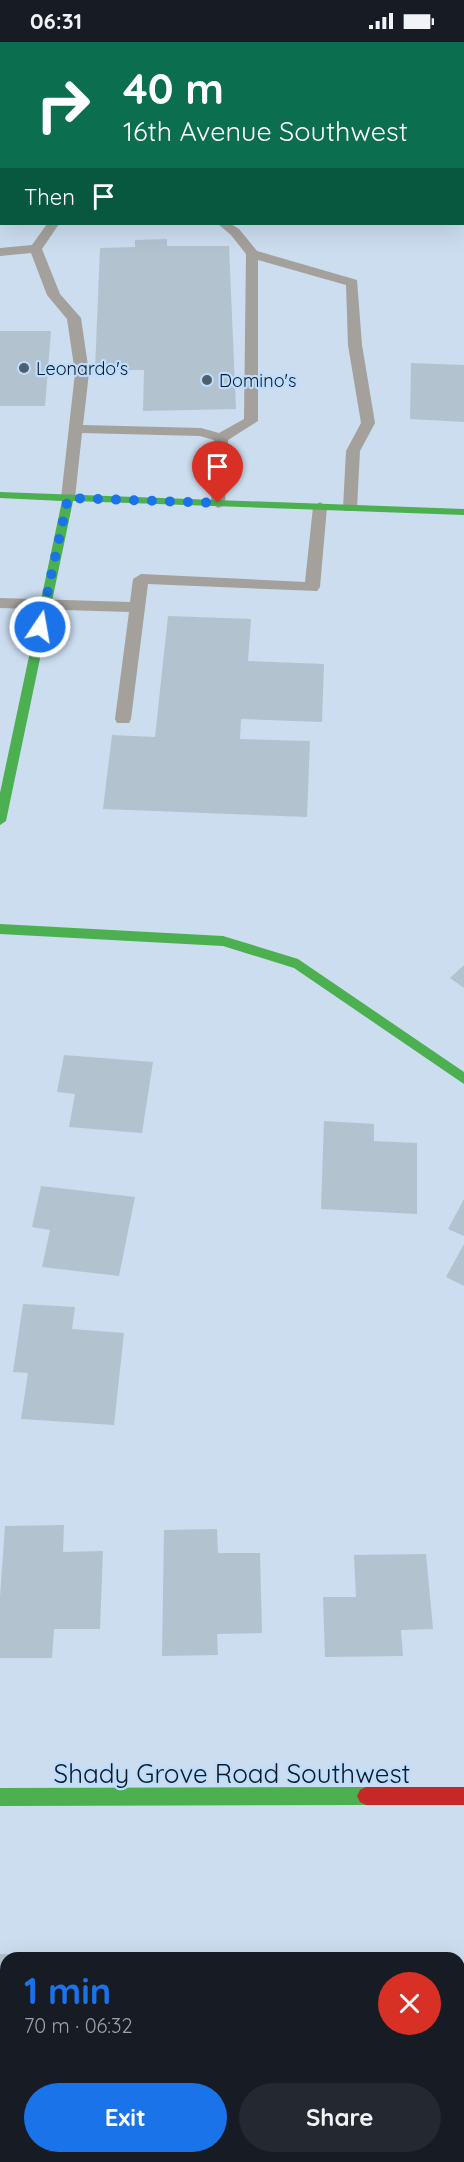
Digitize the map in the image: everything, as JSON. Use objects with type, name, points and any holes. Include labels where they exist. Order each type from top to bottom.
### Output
[{"type":"street","points":[[0,495],[464,512]]},
{"type":"street","points":[[0,821],[68,498]]},
{"type":"street","points":[[0,929],[223,941],[297,964],[464,1079]]},
{"type":"street","name":"Shady Grove Road Southwest","points":[[0,1797],[464,1796]]},
{"type":"lane","points":[[36,249],[52,225]]},
{"type":"lane","points":[[225,225],[235,232],[252,254],[352,283],[355,345],[368,423],[353,451],[350,508]]},
{"type":"lane","points":[[0,252],[36,249]]},
{"type":"lane","points":[[36,249],[54,295],[74,318],[82,372],[68,498]]},
{"type":"lane","points":[[76,429],[201,432],[221,438],[251,421],[252,254]]},
{"type":"lane","points":[[218,503],[221,438]]},
{"type":"lane","points":[[123,719],[141,579],[312,587],[320,507]]},
{"type":"lane","points":[[0,603],[137,607]]},
{"type":"building","points":[[167,239],[167,246],[229,246],[236,409],[143,411],[144,370],[95,370],[100,248],[135,247],[135,240]]},
{"type":"building","name":"Leonardo's","points":[[0,331],[51,331],[45,406],[0,406]]},
{"type":"building","points":[[411,363],[464,365],[464,422],[410,419]]},
{"type":"building","points":[[168,616],[251,619],[248,661],[324,664],[322,722],[241,719],[240,739],[310,741],[307,817],[103,809],[112,735],[155,737]]},
{"type":"building","points":[[464,965],[464,988],[450,978]]},
{"type":"building","points":[[64,1055],[153,1062],[142,1133],[69,1127],[75,1094],[57,1092]]},
{"type":"building","points":[[324,1121],[374,1124],[374,1141],[417,1143],[417,1214],[321,1209]]},
{"type":"building","points":[[41,1186],[135,1197],[119,1276],[42,1267],[50,1230],[32,1227]]},
{"type":"building","points":[[464,1199],[464,1236],[448,1229]]},
{"type":"building","points":[[464,1244],[464,1286],[446,1277]]},
{"type":"building","points":[[23,1304],[75,1307],[72,1329],[124,1333],[114,1425],[21,1419],[28,1373],[13,1372]]},
{"type":"building","points":[[64,1525],[63,1552],[103,1551],[100,1629],[54,1629],[52,1658],[0,1658],[0,1597],[5,1526]]},
{"type":"building","points":[[217,1529],[218,1553],[260,1553],[262,1633],[217,1634],[218,1655],[162,1656],[164,1530]]},
{"type":"building","points":[[426,1554],[433,1629],[401,1630],[403,1656],[325,1657],[323,1597],[356,1597],[354,1555]]},
{"type":"traffic: fast","points":[[0,495],[464,512]]},
{"type":"traffic: fast","points":[[0,821],[68,498]]},
{"type":"traffic: fast","points":[[0,929],[223,941],[298,964],[464,1079]]},
{"type":"traffic: fast","points":[[0,1797],[366,1796]]},
{"type":"traffic: jam","points":[[366,1796],[464,1796]]},
{"type":"place","name":"Leonardo's","points":[[24,368]]},
{"type":"place","name":"Domino's","points":[[207,380]]},
{"type":"route","points":[[40,627],[68,498],[218,503]]}]
